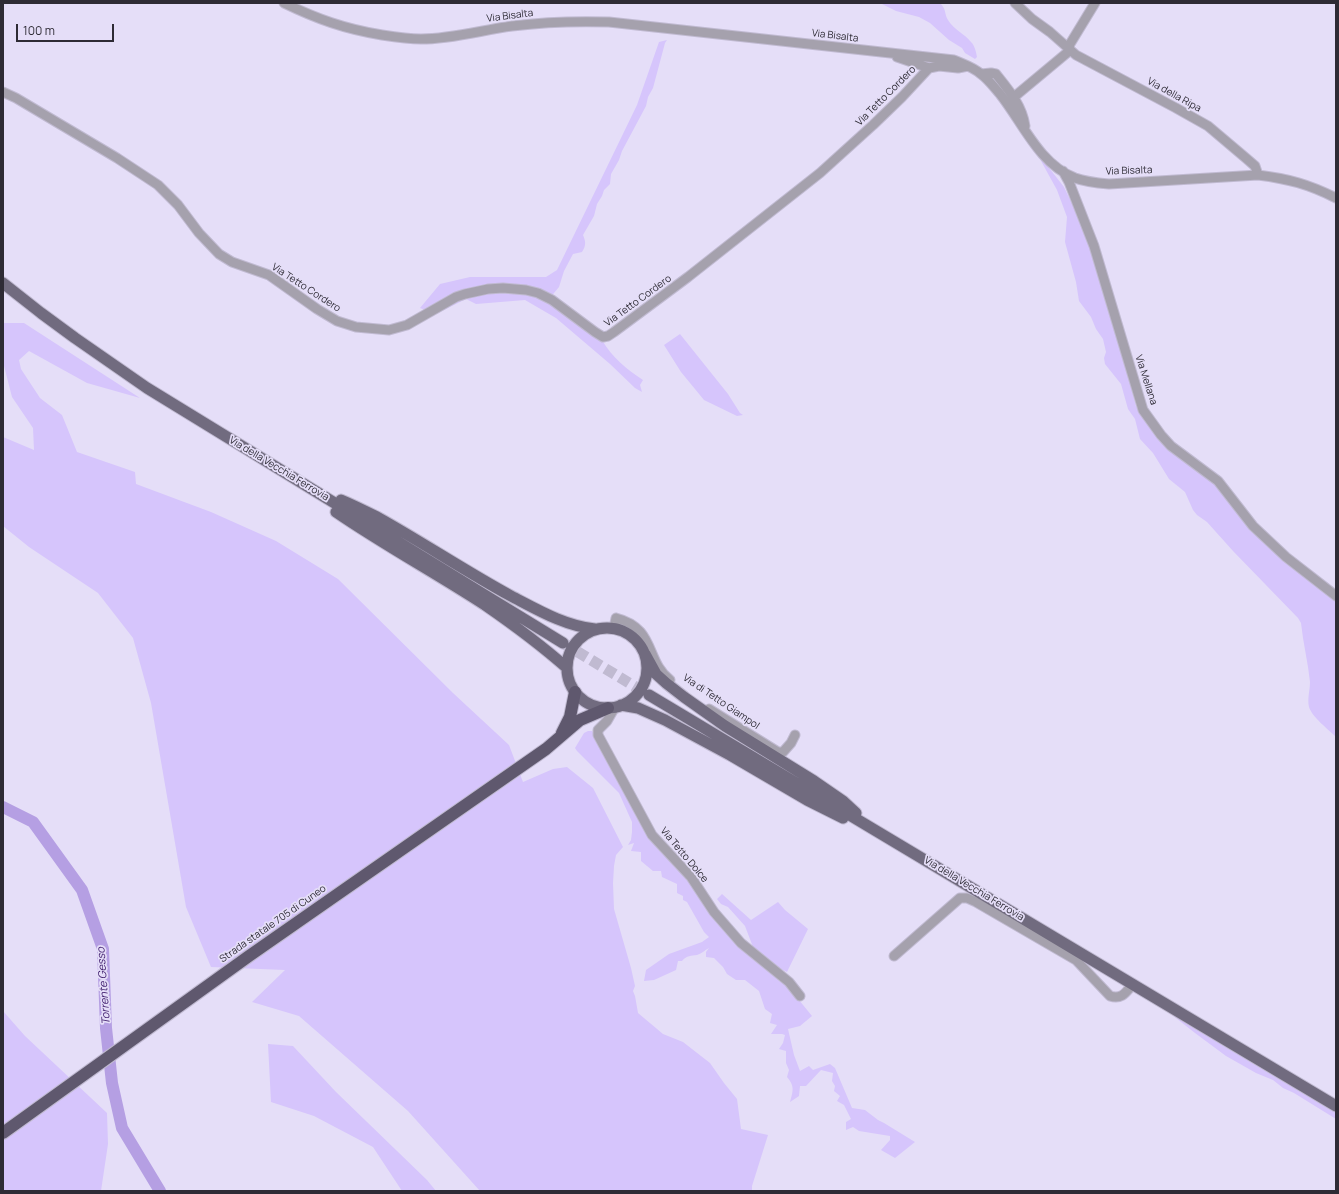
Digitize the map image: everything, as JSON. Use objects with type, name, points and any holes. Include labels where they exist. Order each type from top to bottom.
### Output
[{"type":"highway","points":[[559,738],[568,722],[575,692]]},
{"type":"highway","name":"Strada statale 705 di Cuneo","points":[[3,1132],[249,956],[546,748],[580,720],[615,707]]},
{"type":"main road","name":"Via della Vecchia Ferrovia","points":[[3,283],[46,318],[135,380],[183,411],[563,643]]},
{"type":"main road","points":[[258,456],[282,465],[376,517],[493,586],[555,618],[575,626],[595,629],[614,628],[630,635],[639,644],[656,674],[666,683],[724,726],[831,793],[876,830]]},
{"type":"main road","points":[[258,456],[276,475],[336,512],[367,534],[484,605],[538,643],[567,668]]},
{"type":"main road","points":[[595,629],[584,635],[574,644],[569,655],[567,668],[568,678],[575,692],[584,701],[596,706],[638,708],[665,720],[730,755],[818,806],[876,830]]},
{"type":"main road","points":[[615,707],[632,699],[643,685],[647,673],[645,654]]},
{"type":"main road","name":"Via della Vecchia Ferrovia","points":[[649,694],[1336,1106]]},
{"type":"street","name":"Via Bisalta","points":[[284,3],[331,24],[404,39],[435,39],[514,26],[609,22],[954,60],[968,66],[990,82],[1041,152],[1062,171],[1074,177],[1109,184],[1258,174],[1282,177],[1316,188],[1336,198]]},
{"type":"street","name":"Via della Ripa","points":[[1015,3],[1076,55],[1208,126],[1255,166],[1258,174]]},
{"type":"street","points":[[1014,97],[1068,52],[1095,3]]},
{"type":"street","points":[[890,54],[901,60],[929,68]]},
{"type":"street","name":"Via Tetto Cordero","points":[[3,92],[16,98],[117,158],[158,185],[178,205],[199,232],[219,254],[232,262],[269,275],[317,309],[337,321],[356,327],[389,330],[407,325],[448,301],[461,296],[488,289],[503,288],[526,290],[538,293],[552,300],[603,337],[614,332],[688,277],[820,173],[892,106],[929,68],[939,66],[958,68],[968,66]]},
{"type":"street","points":[[981,74],[996,74],[1014,97],[1022,113],[1025,130]]},
{"type":"street","name":"Via Mellana","points":[[1062,171],[1068,182],[1094,246],[1143,410],[1171,446],[1218,481],[1253,526],[1286,558],[1336,596]]},
{"type":"street","name":"Via di Tetto Giampol","points":[[614,628],[616,618],[633,626],[647,641],[656,663],[667,678],[701,703],[773,750],[783,752],[791,743],[795,735]]},
{"type":"street","name":"Via Tetto Dolce","points":[[615,707],[607,721],[598,730],[598,735],[652,835],[691,877],[714,912],[740,942],[789,982],[800,996]]},
{"type":"street","points":[[894,956],[960,898],[967,898],[1076,960],[1110,996],[1116,998],[1122,996],[1133,984]]},
{"type":"shaded area","points":[[880,3],[940,3],[944,8],[950,23],[969,39],[975,49],[977,57],[975,59],[965,53],[962,48],[949,40],[930,23],[919,17],[896,11]]},
{"type":"shaded area","points":[[667,40],[653,88],[648,97],[646,106],[611,174],[610,184],[604,190],[597,204],[594,216],[583,235],[585,246],[582,252],[573,254],[564,271],[559,287],[549,299],[602,340],[610,352],[620,362],[643,380],[640,385],[642,392],[635,388],[610,364],[556,318],[525,300],[476,304],[466,299],[436,314],[420,308],[440,284],[470,277],[546,277],[557,270],[637,105],[659,42]]},
{"type":"shaded area","points":[[1035,150],[1064,187],[1083,226],[1111,314],[1136,406],[1144,419],[1159,438],[1220,488],[1336,602],[1336,737],[1317,719],[1308,704],[1310,682],[1301,623],[1298,618],[1207,522],[1197,515],[1193,510],[1185,492],[1169,479],[1153,453],[1140,439],[1135,419],[1128,409],[1121,384],[1105,364],[1104,358],[1106,352],[1103,339],[1096,329],[1091,317],[1079,301],[1076,282],[1065,242],[1067,217],[1057,190]]},
{"type":"shaded area","points":[[3,323],[24,323],[140,398],[87,383],[29,351],[19,360],[21,369],[40,398],[62,415],[77,452],[135,472],[136,484],[211,512],[276,541],[338,579],[453,693],[509,745],[523,782],[553,769],[567,767],[593,788],[623,847],[616,855],[614,866],[614,909],[631,968],[635,986],[633,991],[638,1013],[663,1034],[683,1042],[710,1063],[737,1099],[741,1129],[768,1135],[752,1186],[752,1191],[480,1191],[408,1111],[299,1016],[252,1002],[285,970],[211,967],[186,907],[151,703],[133,638],[98,593],[29,547],[3,526],[3,437],[34,450],[33,428],[12,397],[3,362]]},
{"type":"shaded area","points":[[680,334],[743,415],[737,416],[704,400],[681,372],[664,345]]},
{"type":"shaded area","points":[[592,731],[634,807],[691,882],[709,913],[746,953],[758,963],[761,956],[753,947],[745,926],[728,907],[721,904],[717,899],[722,894],[751,920],[778,902],[785,910],[808,929],[787,972],[773,965],[770,970],[779,981],[786,984],[812,1016],[800,1026],[788,1029],[794,1055],[800,1071],[809,1066],[813,1070],[830,1064],[835,1068],[852,1108],[865,1110],[878,1120],[915,1142],[895,1158],[881,1150],[890,1140],[890,1136],[859,1131],[853,1127],[846,1130],[846,1122],[851,1119],[844,1105],[837,1101],[840,1096],[834,1091],[835,1086],[832,1081],[833,1073],[821,1070],[806,1086],[800,1086],[799,1096],[790,1102],[793,1089],[787,1077],[789,1070],[786,1063],[786,1051],[779,1049],[783,1043],[785,1035],[771,1034],[777,1025],[770,1023],[772,1014],[765,1009],[759,991],[745,980],[736,980],[727,974],[723,967],[714,958],[706,957],[706,952],[709,948],[698,954],[689,956],[682,961],[678,961],[676,970],[654,980],[644,981],[646,970],[669,954],[702,942],[709,937],[704,932],[687,902],[683,900],[683,896],[677,893],[677,884],[662,877],[661,871],[653,871],[641,861],[641,852],[631,851],[634,843],[628,845],[631,840],[632,822],[619,793],[575,748],[584,733]]},
{"type":"shaded area","points":[[3,1011],[25,1036],[107,1113],[108,1144],[101,1191],[3,1191]]},
{"type":"shaded area","points":[[1167,1011],[1336,1111],[1336,1119],[1294,1093],[1283,1088],[1273,1080],[1256,1073],[1226,1056]]},
{"type":"shaded area","points":[[268,1044],[293,1046],[336,1092],[427,1180],[436,1191],[402,1191],[373,1147],[314,1116],[271,1102]]},
{"type":"waterway","name":"Torrente Gesso","points":[[3,807],[33,822],[82,890],[103,949],[106,1028],[112,1083],[122,1128],[160,1191]]},
{"type":"tunnel","points":[[563,643],[649,695]]}]
